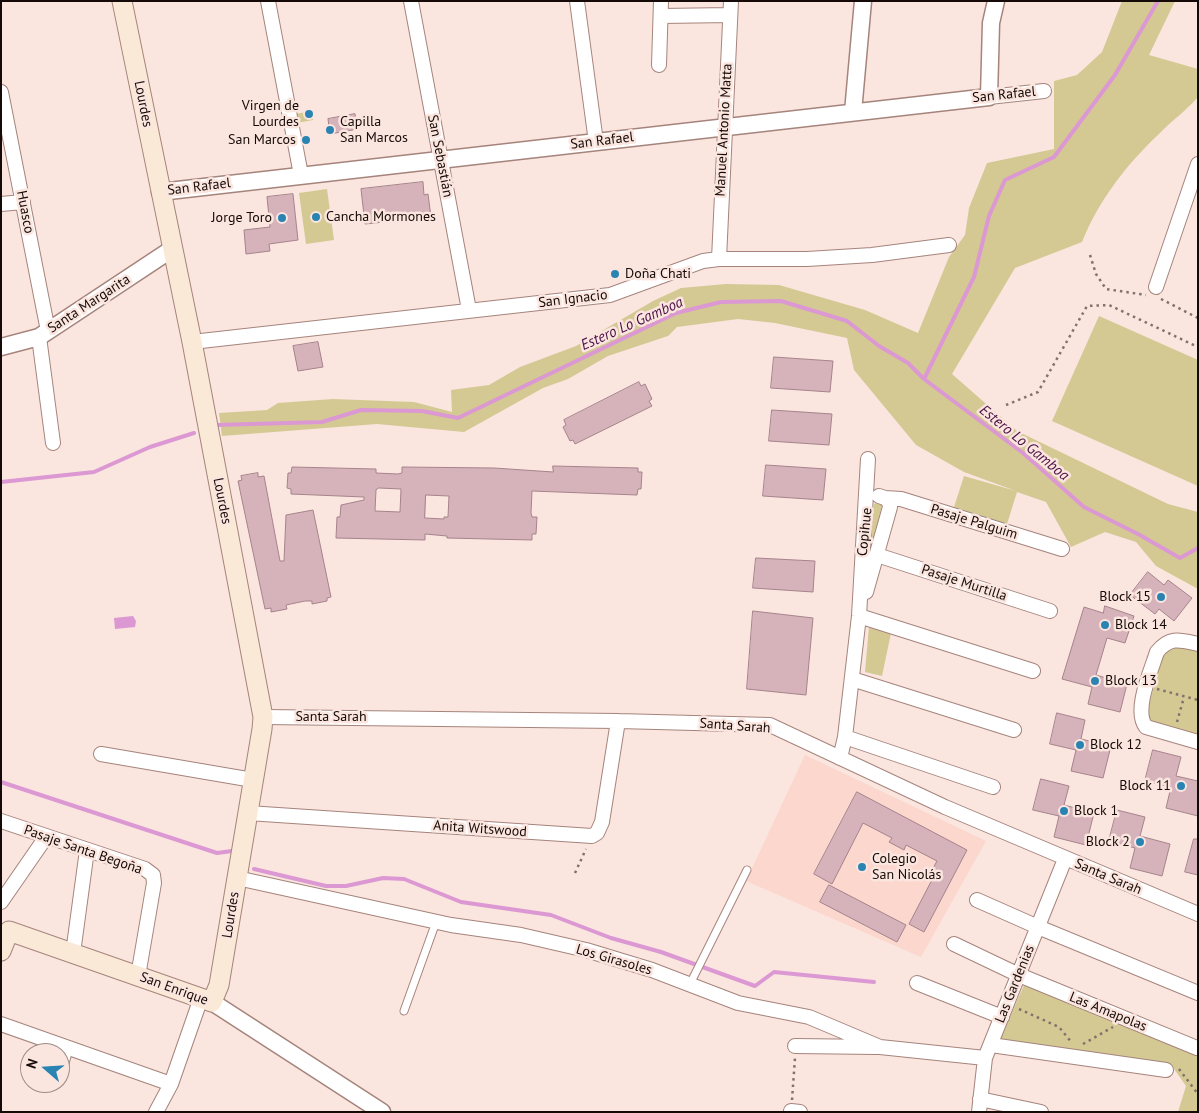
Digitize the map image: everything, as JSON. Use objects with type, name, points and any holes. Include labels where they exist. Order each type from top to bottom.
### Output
[{"type":"main road","name":"Lourdes","points":[[122,1],[192,342],[263,717],[219,985],[207,1000]]},
{"type":"main road","name":"San Enrique","points":[[5,929],[207,1000]]},
{"type":"main road","points":[[1,950],[5,929]]},
{"type":"street","points":[[268,1],[301,175]]},
{"type":"street","name":"San Sebastián","points":[[411,1],[469,310]]},
{"type":"street","points":[[577,1],[596,142]]},
{"type":"street","points":[[659,65],[661,1]]},
{"type":"street","points":[[853,112],[863,1]]},
{"type":"street","points":[[990,96],[991,23],[996,1]]},
{"type":"street","points":[[661,16],[730,8]]},
{"type":"street","name":"Manuel Antonio Matta","points":[[719,258],[730,8]]},
{"type":"street","name":"San Rafael","points":[[160,192],[441,161],[724,126],[1044,91]]},
{"type":"street","name":"Huasco","points":[[1,92],[23,202],[44,334],[53,443]]},
{"type":"street","points":[[1153,293],[1198,164]]},
{"type":"street","points":[[1,204],[23,202]]},
{"type":"street","name":"San Ignacio","points":[[192,342],[610,295],[703,261],[719,258],[807,259],[872,256],[949,245]]},
{"type":"street","name":"Santa Margarita","points":[[1,347],[44,334],[172,249]]},
{"type":"street","points":[[866,504],[868,458]]},
{"type":"street","name":"Copihue","points":[[840,758],[845,737],[859,616],[866,504],[875,496],[886,498],[890,503],[890,507],[859,616]]},
{"type":"street","name":"Pasaje Palguim","points":[[886,498],[901,499],[1062,549]]},
{"type":"street","name":"Pasaje Murtilla","points":[[877,555],[1050,611]]},
{"type":"street","points":[[859,616],[1033,671]]},
{"type":"street","points":[[1198,644],[1177,639],[1163,645],[1157,652],[1140,711],[1142,723],[1151,730],[1198,742]]},
{"type":"street","points":[[852,679],[1014,730]]},
{"type":"street","name":"Santa Sarah","points":[[263,717],[618,720],[770,725],[944,807],[1198,914]]},
{"type":"street","points":[[592,836],[597,833],[602,822],[618,720]]},
{"type":"street","points":[[845,737],[993,788]]},
{"type":"street","points":[[101,754],[254,780]]},
{"type":"street","name":"Anita Witswood","points":[[248,813],[592,836]]},
{"type":"street","name":"Pasaje Santa Begoña","points":[[1,821],[145,869],[153,874],[154,883],[138,976]]},
{"type":"street","points":[[1,902],[46,837]]},
{"type":"street","points":[[73,953],[87,850]]},
{"type":"street","name":"Las Gardenias","points":[[979,1105],[985,1058],[1065,859]]},
{"type":"street","name":"Los Girasoles","points":[[237,878],[436,922],[521,935],[586,950],[652,970],[738,1003],[809,1017],[880,1047],[985,1058]]},
{"type":"street","points":[[977,900],[1038,928],[1198,994]]},
{"type":"street","name":"Las Amapolas","points":[[954,944],[1018,975],[1197,1048]]},
{"type":"street","points":[[917,983],[1002,1018]]},
{"type":"street","points":[[156,1112],[171,1084],[207,1000]]},
{"type":"street","name":"San Enrique","points":[[207,1000],[382,1112]]},
{"type":"street","points":[[1,1024],[55,1043]]},
{"type":"street","points":[[991,1045],[1081,1051],[1166,1070]]},
{"type":"street","points":[[796,1046],[852,1049],[880,1047]]},
{"type":"street","points":[[70,1048],[171,1084]]},
{"type":"street","points":[[979,1105],[1042,1112]]},
{"type":"street","points":[[791,1111],[800,1112]]},
{"type":"lane","points":[[690,984],[746,870]]},
{"type":"lane","points":[[404,1011],[436,922]]},
{"type":"path","points":[[1090,255],[1096,274],[1106,289],[1153,293],[1198,318]]},
{"type":"path","points":[[1006,405],[1038,392],[1087,306],[1109,305],[1198,348]]},
{"type":"path","points":[[1146,686],[1198,700]]},
{"type":"path","points":[[1173,736],[1184,697]]},
{"type":"path","points":[[575,873],[592,836]]},
{"type":"path","points":[[1007,1004],[1059,1027],[1081,1051],[1118,1024]]},
{"type":"path","points":[[791,1111],[794,1071]]},
{"type":"shaded area","points":[[1122,1],[1175,1],[1149,55],[1198,69],[1198,97],[1135,158],[1114,184],[1082,242],[1015,268],[952,374],[1017,431],[1168,504],[1198,512],[1198,589],[1156,566],[1136,542],[1105,532],[1071,547],[1046,502],[1017,492],[1007,524],[954,507],[964,476],[1016,491],[964,472],[916,445],[854,370],[847,338],[775,323],[738,319],[677,327],[668,336],[608,356],[568,379],[543,388],[464,432],[377,424],[222,436],[219,413],[267,410],[278,403],[333,399],[414,402],[452,412],[451,390],[489,385],[520,367],[576,346],[653,301],[681,288],[726,284],[779,285],[865,310],[918,333],[949,257],[965,235],[969,208],[987,163],[1054,149],[1054,81],[1077,75],[1102,52]]},
{"type":"shaded area","points":[[311,111],[313,120],[297,123],[296,114]]},
{"type":"shaded area","name":"Cancha Mormones","points":[[327,189],[334,240],[306,244],[299,193]]},
{"type":"shaded area","points":[[1099,316],[1198,360],[1198,486],[1052,421]]},
{"type":"shaded area","points":[[878,502],[882,505],[873,543],[871,543],[874,504]]},
{"type":"shaded area","points":[[133,616],[136,621],[135,627],[115,629],[114,618]]},
{"type":"shaded area","points":[[869,626],[891,633],[882,676],[865,672]]},
{"type":"shaded area","points":[[1178,645],[1198,651],[1198,737],[1151,725],[1146,715],[1164,650]]},
{"type":"shaded area","name":"Colegio San Nicolás","points":[[805,755],[986,841],[921,957],[746,881]]},
{"type":"shaded area","points":[[1025,983],[1198,1053],[1198,1112],[1178,1112],[1186,1086],[1172,1066],[999,1041]]},
{"type":"building","points":[[355,114],[358,129],[330,134],[328,119]]},
{"type":"building","points":[[423,182],[424,195],[428,194],[431,217],[365,224],[361,189]]},
{"type":"building","name":"Jorge Toro","points":[[293,194],[298,240],[269,244],[270,251],[246,254],[244,230],[270,227],[267,197]]},
{"type":"building","points":[[318,342],[323,367],[298,371],[293,346]]},
{"type":"building","points":[[774,357],[833,361],[830,392],[771,388]]},
{"type":"building","points":[[639,382],[641,386],[645,384],[652,399],[649,401],[652,406],[575,444],[573,440],[570,441],[563,427],[566,425],[564,420]]},
{"type":"building","points":[[772,410],[832,414],[829,445],[769,441]]},
{"type":"building","points":[[766,465],[826,469],[823,500],[763,496]]},
{"type":"building","points":[[553,466],[638,468],[638,472],[642,472],[641,489],[638,489],[637,495],[532,491],[531,513],[532,517],[537,517],[536,534],[532,534],[532,540],[447,538],[447,536],[425,534],[425,540],[336,538],[337,517],[340,517],[341,505],[364,500],[364,497],[291,494],[291,489],[287,488],[288,473],[291,473],[292,467],[376,469],[376,473],[398,474],[402,473],[402,467],[494,468],[553,472]],"holes":[[[379,488],[401,489],[400,512],[375,511],[376,490]],[[426,495],[449,496],[448,517],[444,517],[444,519],[425,518]]]},
{"type":"building","points":[[258,473],[258,477],[264,476],[280,561],[284,561],[286,515],[313,510],[331,597],[327,598],[327,601],[312,604],[312,601],[305,601],[286,605],[287,609],[271,612],[271,608],[265,609],[238,481],[242,480],[241,476]]},
{"type":"building","points":[[756,558],[815,561],[813,592],[753,588]]},
{"type":"building","name":"Block 15","points":[[1148,572],[1164,585],[1168,580],[1192,598],[1174,621],[1159,609],[1155,614],[1130,595]]},
{"type":"building","points":[[1105,606],[1134,616],[1125,643],[1107,638],[1096,675],[1127,684],[1120,712],[1088,704],[1092,687],[1062,679],[1084,607],[1103,613]]},
{"type":"building","points":[[753,611],[813,618],[806,695],[747,689]]},
{"type":"building","name":"Block 12","points":[[1057,713],[1085,720],[1081,739],[1111,746],[1103,778],[1071,771],[1076,750],[1050,744]]},
{"type":"building","name":"Block 11","points":[[1153,750],[1181,757],[1176,776],[1198,781],[1198,816],[1166,808],[1171,787],[1145,781]]},
{"type":"building","name":"Block 1","points":[[1041,779],[1069,786],[1064,805],[1094,813],[1086,845],[1054,837],[1059,816],[1033,810]]},
{"type":"building","points":[[857,792],[967,850],[924,932],[909,924],[935,874],[931,872],[937,861],[906,845],[904,850],[889,842],[892,838],[863,823],[832,884],[814,874]]},
{"type":"building","name":"Block 2","points":[[1117,810],[1145,817],[1140,836],[1170,844],[1162,876],[1130,868],[1135,848],[1109,841]]},
{"type":"building","points":[[1194,839],[1198,839],[1198,875],[1185,872]]},
{"type":"building","points":[[829,885],[906,925],[897,942],[820,902]]},
{"type":"waterway","points":[[924,379],[974,277],[989,216],[1005,180],[1054,157],[1115,75],[1158,1]]},
{"type":"waterway","name":"Estero Lo Gamboa","points":[[216,425],[322,422],[361,410],[422,411],[458,418],[676,313],[721,302],[781,301],[847,321],[879,346],[908,363],[924,379],[1023,453],[1084,507],[1180,558],[1198,548]]},
{"type":"waterway","name":"Estero Lo Gamboa","points":[[1,482],[94,472],[150,447],[194,433]]},
{"type":"waterway","points":[[1,782],[217,853],[232,851]]},
{"type":"waterway","points":[[254,869],[326,886],[346,886],[383,878],[404,879],[461,902],[551,915],[611,938],[661,952],[755,986],[774,972],[874,982]]},
{"type":"place","name":"Virgen de Lourdes","points":[[309,114]]},
{"type":"place","name":"Capilla San Marcos","points":[[330,130]]},
{"type":"place","name":"San Marcos","points":[[306,140]]},
{"type":"place","name":"Cancha Mormones","points":[[316,217]]},
{"type":"place","name":"Jorge Toro","points":[[282,218]]},
{"type":"place","name":"Doña Chati","points":[[615,274]]},
{"type":"place","name":"Block 15","points":[[1161,597]]},
{"type":"place","name":"Block 14","points":[[1105,625]]},
{"type":"place","name":"Block 13","points":[[1095,681]]},
{"type":"place","name":"Block 12","points":[[1080,745]]},
{"type":"place","name":"Block 11","points":[[1181,786]]},
{"type":"place","name":"Block 1","points":[[1064,811]]},
{"type":"place","name":"Block 2","points":[[1140,842]]},
{"type":"place","name":"Colegio San Nicolás","points":[[862,867]]}]
